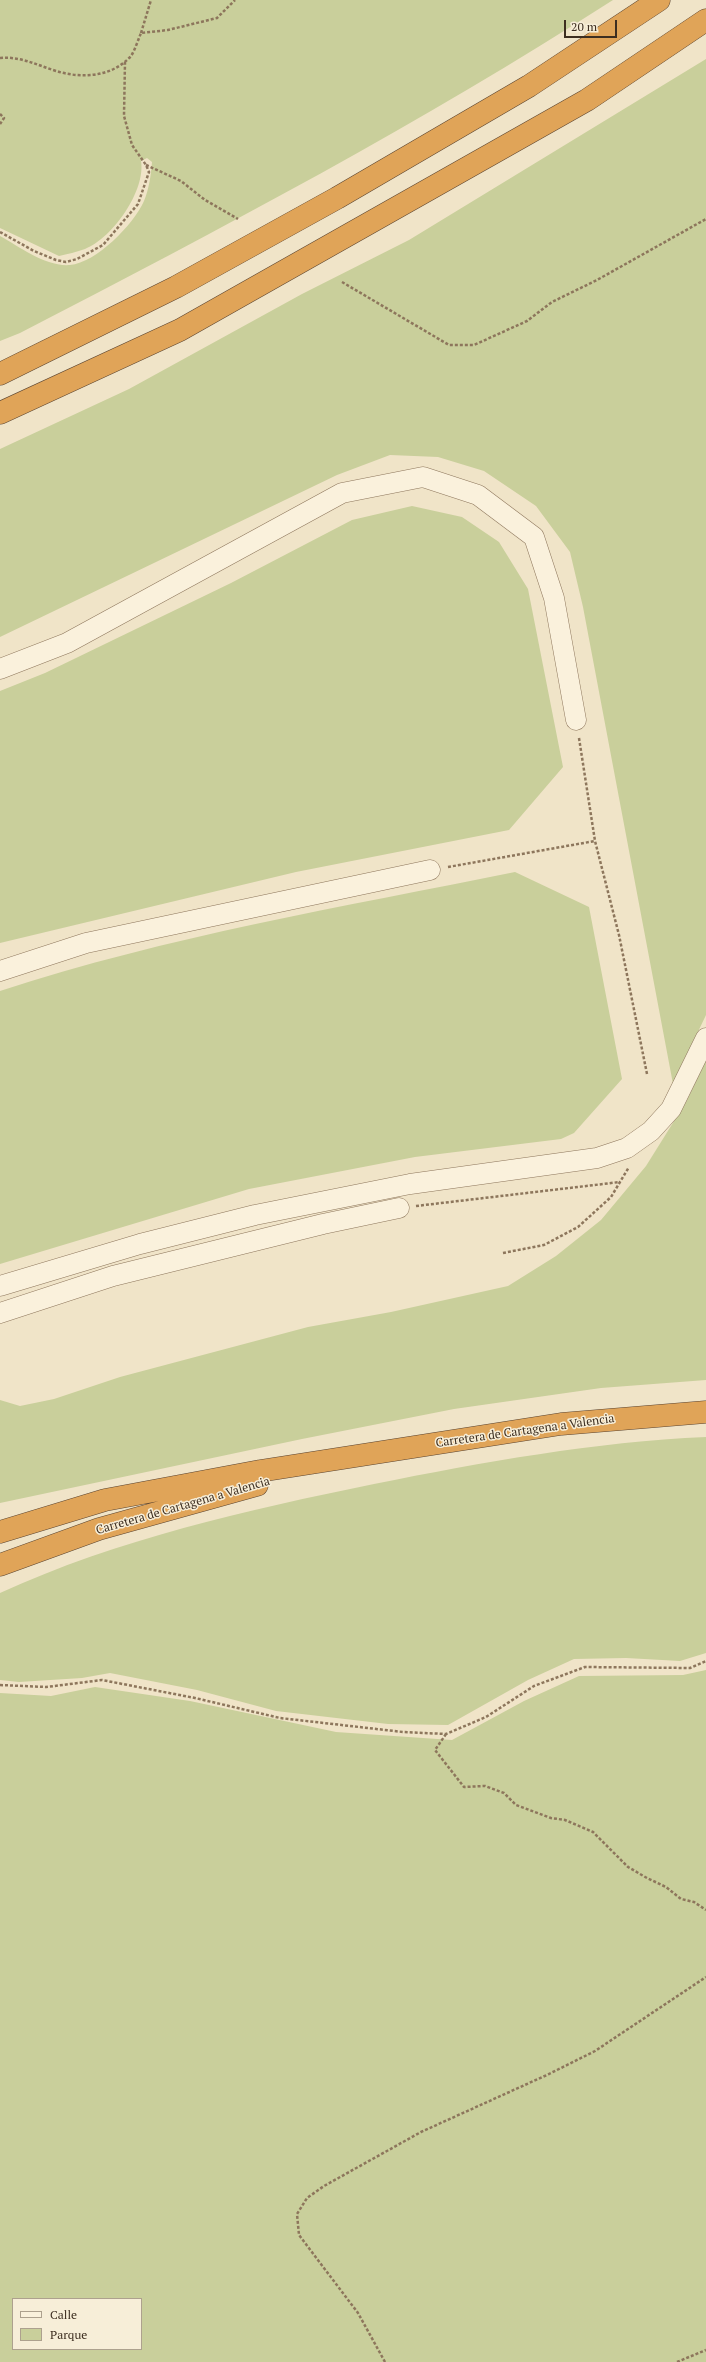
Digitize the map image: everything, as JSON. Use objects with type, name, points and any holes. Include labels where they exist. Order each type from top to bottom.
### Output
[{"type":"highway","points":[[0,374],[176,287],[337,198],[529,86],[659,0]]},
{"type":"highway","points":[[0,413],[180,330],[587,100],[706,20]]},
{"type":"highway","name":"Carretera de Cartagena a Valencia","points":[[0,1532],[106,1500],[260,1471],[562,1424],[706,1412]]},
{"type":"highway","name":"Carretera de Cartagena a Valencia","points":[[0,1565],[99,1529],[368,1454]]},
{"type":"lane","points":[[0,669],[66,643],[342,493],[423,477],[478,495],[534,537],[554,598],[576,720]]},
{"type":"lane","points":[[0,971],[86,943],[430,870]]},
{"type":"lane","points":[[0,1286],[140,1244],[255,1215],[410,1184],[597,1158],[627,1148],[651,1131],[671,1109],[706,1038]]},
{"type":"lane","points":[[0,1313],[113,1276],[323,1224],[399,1208]]},
{"type":"path","points":[[0,58],[15,57],[73,76],[98,75],[125,62],[132,54],[141,33],[151,0]]},
{"type":"path","points":[[141,33],[168,30],[217,18],[235,0]]},
{"type":"path","points":[[0,232],[56,260],[66,262],[76,259],[103,245],[138,204],[148,172],[146,165],[132,144],[124,116],[125,62]]},
{"type":"path","points":[[0,114],[4,118],[0,124]]},
{"type":"path","points":[[146,165],[181,181],[205,200],[238,219]]},
{"type":"path","points":[[342,282],[449,345],[474,345],[527,321],[552,302],[597,280],[706,219]]},
{"type":"path","points":[[576,720],[595,840],[619,934],[647,1074]]},
{"type":"path","points":[[430,870],[595,840]]},
{"type":"path","points":[[503,1253],[544,1246],[578,1228],[611,1197],[632,1163]]},
{"type":"path","points":[[399,1208],[620,1182]]},
{"type":"path","points":[[0,1685],[46,1687],[102,1680],[195,1698],[280,1718],[403,1732],[446,1734],[486,1717],[534,1686],[585,1667],[690,1668],[706,1662]]},
{"type":"path","points":[[446,1734],[435,1750],[464,1787],[485,1786],[504,1793],[516,1805],[551,1818],[565,1820],[592,1832],[628,1867],[666,1887],[680,1899],[694,1902],[706,1910]]},
{"type":"path","points":[[385,2362],[358,2314],[299,2235],[297,2214],[307,2198],[324,2186],[421,2132],[549,2074],[595,2051],[706,1977]]},
{"type":"path","points":[[677,2362],[706,2350]]},
{"type":"green space","points":[[0,0],[613,0],[468,89],[320,174],[95,294],[20,333],[0,341],[0,236],[43,260],[61,265],[80,263],[102,250],[113,241],[132,220],[144,201],[152,162],[147,158],[141,161],[141,173],[138,185],[133,199],[125,212],[106,235],[85,249],[59,256],[0,228]]},
{"type":"green space","points":[[706,59],[706,1015],[673,1084],[583,607],[570,552],[536,506],[484,471],[438,457],[390,455],[337,475],[0,637],[0,449],[129,389],[302,294],[409,240]]},
{"type":"green space","points":[[412,506],[462,517],[499,542],[528,589],[563,767],[509,830],[296,872],[0,943],[0,691],[45,673],[231,583],[352,520]]},
{"type":"green space","points":[[515,872],[589,907],[622,1079],[574,1133],[561,1139],[415,1157],[249,1189],[0,1264],[0,991],[127,954],[191,938]]},
{"type":"green space","points":[[706,1061],[706,1380],[601,1388],[454,1409],[302,1439],[0,1503],[0,1400],[20,1406],[54,1399],[120,1377],[308,1327],[391,1312],[508,1286],[556,1256],[601,1220],[646,1166],[686,1102]]},
{"type":"green space","points":[[706,1437],[706,1653],[680,1661],[626,1658],[574,1659],[528,1680],[448,1725],[388,1724],[276,1711],[197,1690],[110,1673],[82,1678],[19,1682],[0,1680],[0,1593],[90,1557],[184,1528],[279,1504],[415,1476],[581,1448],[622,1443]]},
{"type":"green space","points":[[706,1670],[706,2362],[0,2362],[0,1693],[51,1696],[95,1687],[190,1701],[336,1732],[452,1740],[524,1701],[579,1676],[683,1675]]}]
